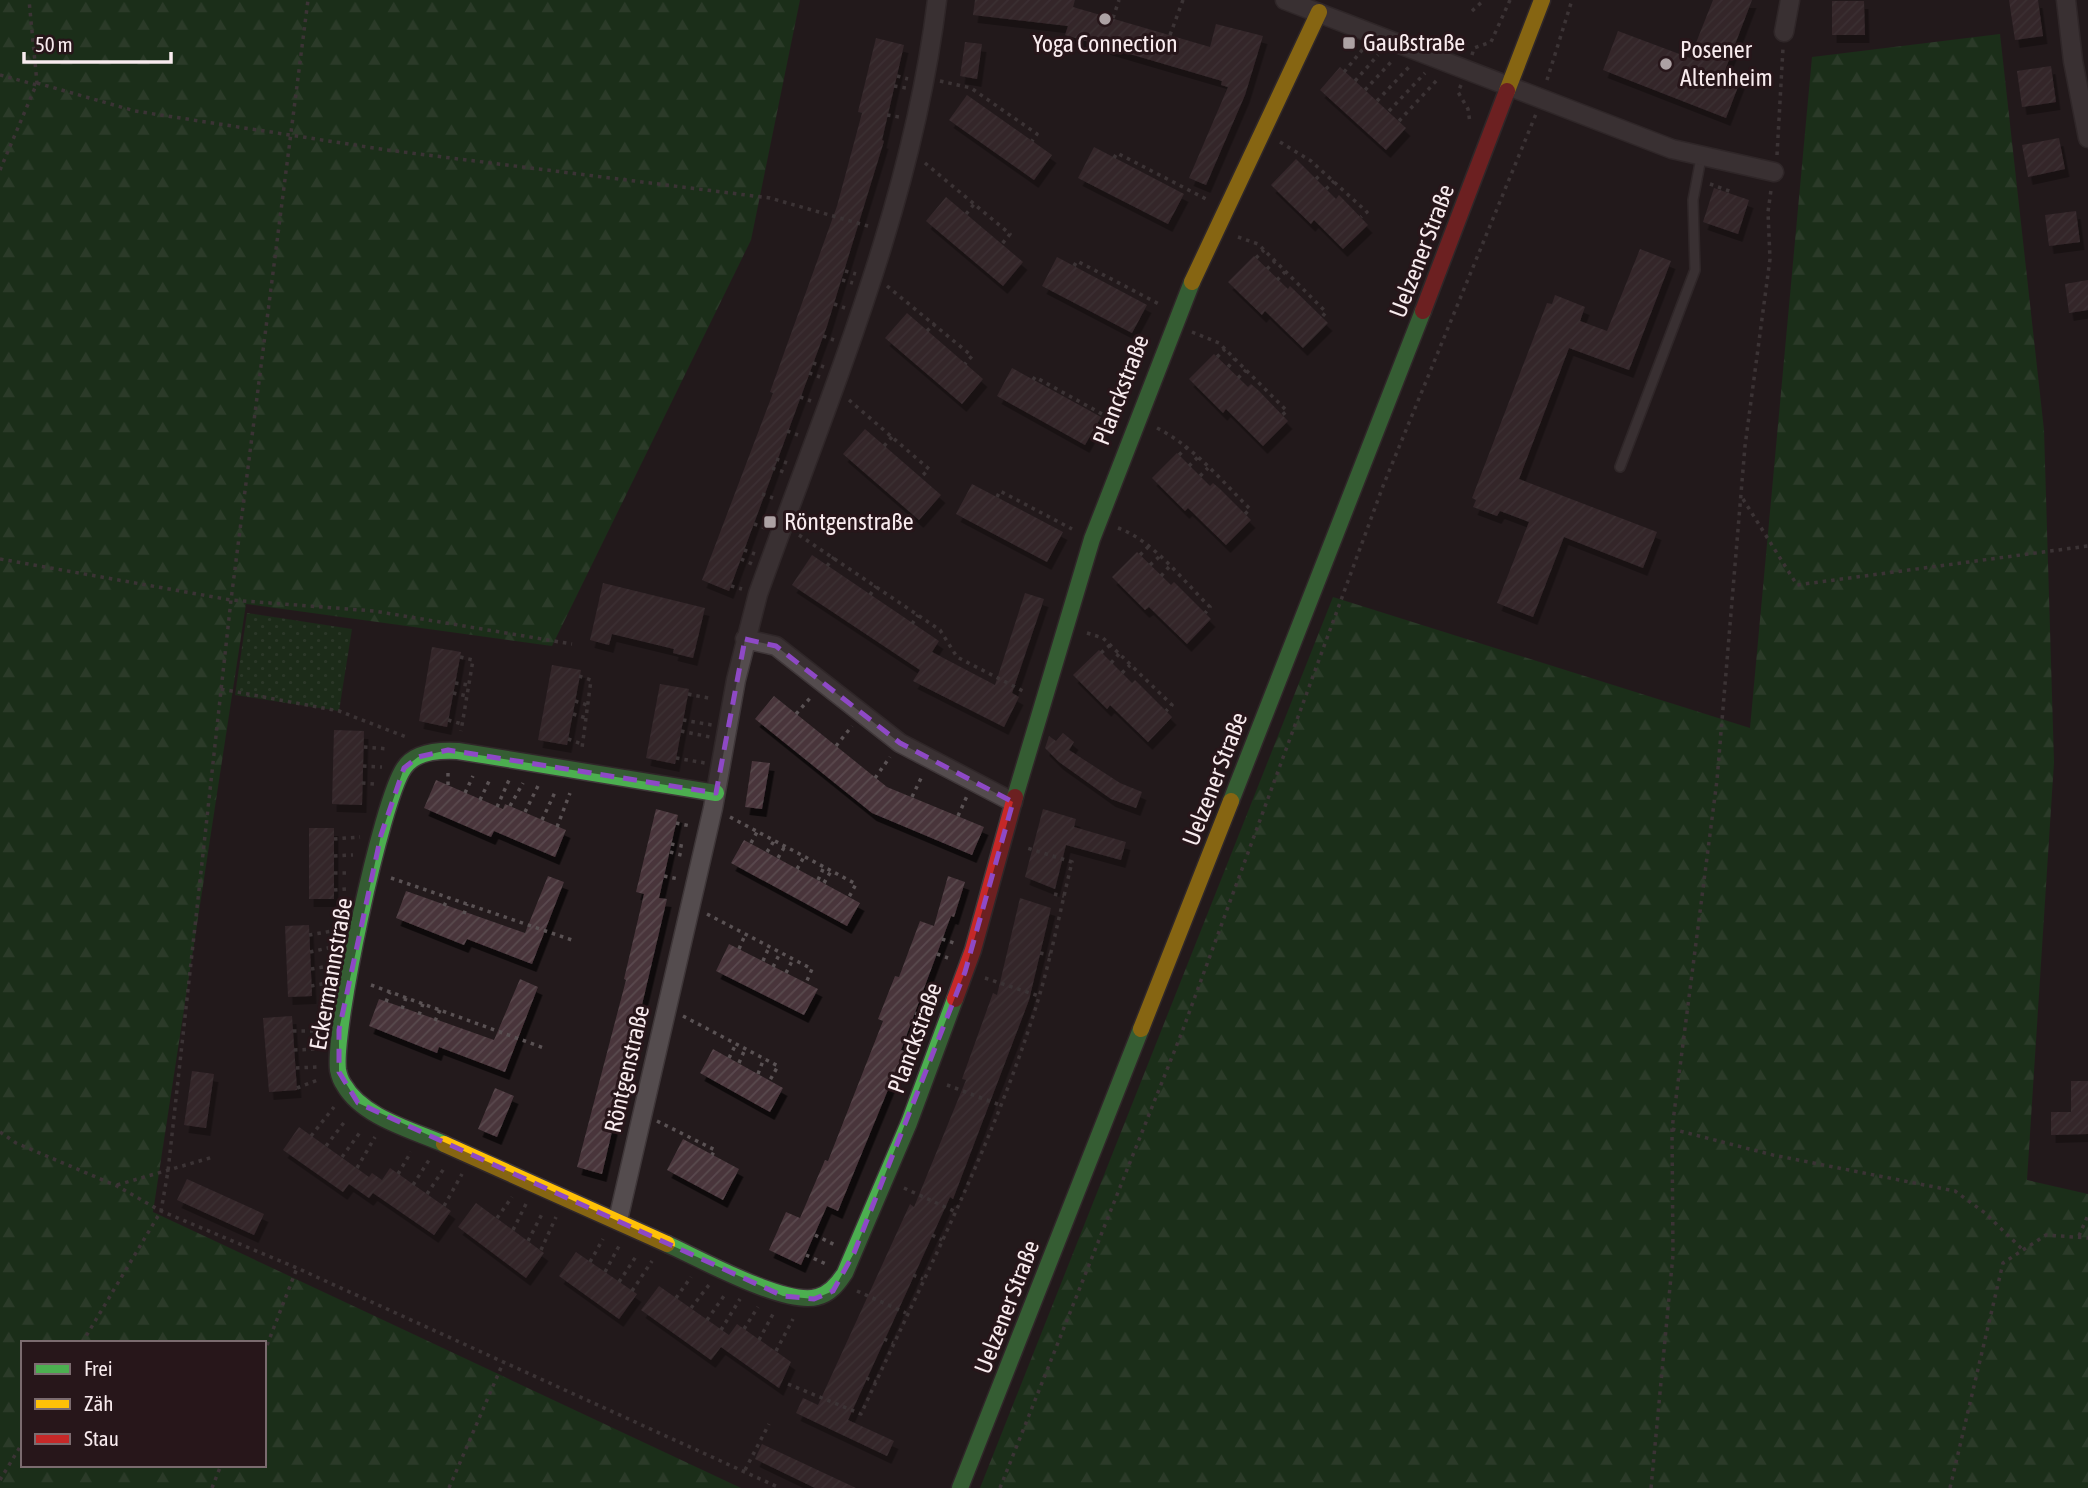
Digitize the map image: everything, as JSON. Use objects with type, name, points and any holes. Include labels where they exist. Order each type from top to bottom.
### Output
[{"type":"street","name":"Röntgenstraße","points":[[618,1220],[714,800],[745,639],[782,526],[832,394],[888,232],[925,78],[937,0]]},
{"type":"street","points":[[1285,0],[1701,158],[1774,172]]},
{"type":"street","name":"Uelzener Straße","points":[[960,1488],[1406,356],[1542,0]]},
{"type":"street","points":[[1784,32],[1790,0]]},
{"type":"street","points":[[2066,0],[2073,61],[2088,138]]},
{"type":"street","name":"Planckstraße","points":[[840,1283],[886,1180],[965,972],[1098,520],[1175,319],[1319,12]]},
{"type":"street","points":[[745,639],[776,646],[900,743],[1013,802]]},
{"type":"street","name":"Eckermannstraße","points":[[714,800],[572,770],[458,751],[441,751],[418,757],[404,768],[389,806],[350,978],[337,1048],[339,1072],[347,1090],[358,1103],[381,1116],[783,1296],[803,1300]]},
{"type":"street","points":[[803,1300],[825,1296],[840,1283]]},
{"type":"lane","points":[[1620,467],[1695,270],[1695,179],[1701,158]]},
{"type":"path","points":[[0,170],[37,84],[29,0]]},
{"type":"path","points":[[83,1341],[161,1211],[169,1171],[231,600],[308,0]]},
{"type":"path","points":[[1113,19],[1119,0]]},
{"type":"path","points":[[1170,35],[1182,0]]},
{"type":"path","points":[[1472,10],[1484,0]]},
{"type":"path","points":[[1497,32],[1510,0]]},
{"type":"path","points":[[1000,1488],[1182,1032],[1379,497],[1542,99],[1572,0]]},
{"type":"path","points":[[1651,1488],[1673,1255],[1672,1129],[1717,780],[1745,446],[1770,259],[1768,212],[1780,142],[1784,32]]},
{"type":"path","points":[[1344,72],[1363,49]]},
{"type":"path","points":[[1356,82],[1378,55]]},
{"type":"path","points":[[1365,90],[1392,61]]},
{"type":"path","points":[[1377,101],[1409,67]]},
{"type":"path","points":[[1389,111],[1424,73]]},
{"type":"path","points":[[0,75],[135,111],[454,161],[770,198],[888,232]]},
{"type":"path","points":[[925,78],[971,88],[1037,134],[1032,141]]},
{"type":"path","points":[[1399,121],[1438,79]]},
{"type":"path","points":[[991,112],[996,105]]},
{"type":"path","points":[[1262,134],[1292,147],[1311,161],[1367,212],[1361,217]]},
{"type":"path","points":[[1114,158],[1117,153],[1226,209]]},
{"type":"path","points":[[907,156],[924,163],[1010,234],[1002,244]]},
{"type":"path","points":[[1305,168],[1311,161]]},
{"type":"path","points":[[1316,179],[1323,172]]},
{"type":"path","points":[[1161,182],[1164,177]]},
{"type":"path","points":[[1695,179],[1732,194]]},
{"type":"path","points":[[1326,189],[1334,181]]},
{"type":"path","points":[[1342,198],[1347,193]]},
{"type":"path","points":[[966,214],[975,203]]},
{"type":"path","points":[[1353,208],[1357,203]]},
{"type":"path","points":[[1217,229],[1258,244],[1326,312],[1322,317]]},
{"type":"path","points":[[1256,258],[1264,250]]},
{"type":"path","points":[[1074,266],[1077,261],[1118,282],[1175,319],[1219,343],[1287,411],[1282,415]]},
{"type":"path","points":[[1266,269],[1275,261]]},
{"type":"path","points":[[1277,280],[1286,272]]},
{"type":"path","points":[[873,280],[894,289],[972,356],[965,364]]},
{"type":"path","points":[[1115,288],[1118,282]]},
{"type":"path","points":[[1293,288],[1298,284]]},
{"type":"path","points":[[1303,299],[1308,294]]},
{"type":"path","points":[[1313,308],[1318,303]]},
{"type":"path","points":[[927,331],[934,323]]},
{"type":"path","points":[[1217,357],[1225,349]]},
{"type":"path","points":[[1227,367],[1235,359]]},
{"type":"path","points":[[1238,378],[1246,370]]},
{"type":"path","points":[[1033,380],[1035,377],[1078,403],[1135,423],[1188,447],[1250,509],[1245,514]]},
{"type":"path","points":[[1253,386],[1258,382]]},
{"type":"path","points":[[1264,397],[1268,392]]},
{"type":"path","points":[[832,394],[849,401],[929,469],[921,477]]},
{"type":"path","points":[[1274,406],[1278,402]]},
{"type":"path","points":[[884,446],[891,437]]},
{"type":"path","points":[[1179,455],[1188,447]]},
{"type":"path","points":[[1189,466],[1198,457]]},
{"type":"path","points":[[1200,476],[1209,468]]},
{"type":"path","points":[[1215,485],[1220,480]]},
{"type":"path","points":[[1226,496],[1231,490]]},
{"type":"path","points":[[997,497],[1000,491],[1092,539]]},
{"type":"path","points":[[1742,497],[1797,585],[2088,546]]},
{"type":"path","points":[[1235,505],[1240,499]]},
{"type":"path","points":[[1039,519],[1042,513]]},
{"type":"path","points":[[1098,520],[1130,532],[1149,547],[1210,607],[1205,613]]},
{"type":"path","points":[[782,526],[834,557],[940,630],[957,657],[1043,700]]},
{"type":"path","points":[[1140,555],[1149,547]]},
{"type":"path","points":[[827,566],[834,557]]},
{"type":"path","points":[[1150,565],[1158,557]]},
{"type":"path","points":[[0,559],[231,600],[374,611],[572,645]]},
{"type":"path","points":[[1161,576],[1169,567]]},
{"type":"path","points":[[1176,584],[1181,578]]},
{"type":"path","points":[[870,595],[876,586]]},
{"type":"path","points":[[1187,594],[1192,589]]},
{"type":"path","points":[[1196,604],[1201,599]]},
{"type":"path","points":[[912,624],[918,615]]},
{"type":"path","points":[[1066,626],[1103,638],[1172,705],[1166,711]]},
{"type":"path","points":[[1101,653],[1110,645]]},
{"type":"path","points":[[1111,663],[1119,654]]},
{"type":"path","points":[[458,751],[473,660],[460,657]]},
{"type":"path","points":[[954,664],[957,657]]},
{"type":"path","points":[[1122,673],[1130,665]]},
{"type":"path","points":[[557,827],[582,744],[586,718],[591,680],[579,676]]},
{"type":"path","points":[[991,683],[995,676]]},
{"type":"path","points":[[1137,682],[1142,676]]},
{"type":"path","points":[[455,683],[469,685]]},
{"type":"path","points":[[1148,693],[1153,687]]},
{"type":"path","points":[[221,689],[339,711],[441,751]]},
{"type":"path","points":[[453,693],[467,696]]},
{"type":"path","points":[[688,694],[732,702]]},
{"type":"path","points":[[1157,702],[1162,696]]},
{"type":"path","points":[[575,701],[587,705]]},
{"type":"path","points":[[836,746],[861,713]]},
{"type":"path","points":[[573,714],[586,718]]},
{"type":"path","points":[[448,720],[462,724]]},
{"type":"path","points":[[683,720],[726,734]]},
{"type":"path","points":[[681,731],[726,734]]},
{"type":"path","points":[[568,739],[582,744]]},
{"type":"path","points":[[875,778],[900,743]]},
{"type":"path","points":[[676,758],[721,766]]},
{"type":"path","points":[[912,797],[930,760]]},
{"type":"path","points":[[525,812],[549,766]]},
{"type":"path","points":[[542,820],[572,770]]},
{"type":"path","points":[[714,800],[757,832],[856,884],[849,897]]},
{"type":"path","points":[[751,843],[757,832]]},
{"type":"path","points":[[766,852],[774,841]]},
{"type":"path","points":[[788,1384],[861,1414],[906,1313],[956,1212],[989,1133],[1039,996],[1064,896],[1070,859],[1005,842]]},
{"type":"path","points":[[778,858],[785,846]]},
{"type":"path","points":[[797,869],[804,857]]},
{"type":"path","points":[[818,880],[824,867]]},
{"type":"path","points":[[824,883],[831,871]]},
{"type":"path","points":[[373,872],[572,940]]},
{"type":"path","points":[[413,894],[416,887]]},
{"type":"path","points":[[430,901],[433,893]]},
{"type":"path","points":[[1054,894],[1064,896]]},
{"type":"path","points":[[444,906],[448,898]]},
{"type":"path","points":[[464,914],[467,904]]},
{"type":"path","points":[[690,906],[812,969],[806,983]]},
{"type":"path","points":[[485,917],[488,911]]},
{"type":"path","points":[[500,923],[503,916]]},
{"type":"path","points":[[516,929],[518,921]]},
{"type":"path","points":[[532,935],[534,927]]},
{"type":"path","points":[[739,949],[745,934]]},
{"type":"path","points":[[763,961],[770,947]]},
{"type":"path","points":[[773,967],[780,952]]},
{"type":"path","points":[[1040,953],[1050,955]]},
{"type":"path","points":[[786,973],[793,959]]},
{"type":"path","points":[[965,972],[1039,996]]},
{"type":"path","points":[[350,978],[544,1048]]},
{"type":"path","points":[[386,1002],[390,992]]},
{"type":"path","points":[[402,1009],[406,998]]},
{"type":"path","points":[[419,1015],[423,1004]]},
{"type":"path","points":[[667,1007],[778,1066],[770,1080]]},
{"type":"path","points":[[435,1021],[440,1010]]},
{"type":"path","points":[[456,1025],[458,1017]]},
{"type":"path","points":[[1021,1023],[1029,1026]]},
{"type":"path","points":[[473,1031],[476,1024]]},
{"type":"path","points":[[489,1038],[492,1029]]},
{"type":"path","points":[[506,1044],[508,1035]]},
{"type":"path","points":[[729,1058],[736,1044]]},
{"type":"path","points":[[739,1063],[746,1049]]},
{"type":"path","points":[[758,1074],[764,1058]]},
{"type":"path","points":[[1006,1065],[1014,1068]]},
{"type":"path","points":[[926,1077],[1000,1105]]},
{"type":"path","points":[[311,1136],[347,1090]]},
{"type":"path","points":[[326,1146],[358,1103]]},
{"type":"path","points":[[642,1113],[715,1150],[712,1155]]},
{"type":"path","points":[[342,1157],[381,1116]]},
{"type":"path","points":[[357,1168],[381,1116]]},
{"type":"path","points":[[1672,1129],[1773,1155],[1955,1191],[1985,1213],[2023,1250]]},
{"type":"path","points":[[981,1130],[989,1133]]},
{"type":"path","points":[[0,1132],[16,1143],[117,1186],[161,1211],[297,1268],[780,1488]]},
{"type":"path","points":[[427,1194],[464,1153]]},
{"type":"path","points":[[444,1206],[464,1153]]},
{"type":"path","points":[[117,1186],[213,1157]]},
{"type":"path","points":[[965,1171],[972,1174]]},
{"type":"path","points":[[886,1180],[956,1212]]},
{"type":"path","points":[[513,1230],[535,1184]]},
{"type":"path","points":[[528,1241],[560,1195]]},
{"type":"path","points":[[541,1250],[560,1195]]},
{"type":"path","points":[[2079,1237],[2088,1215]]},
{"type":"path","points":[[932,1235],[942,1240]]},
{"type":"path","points":[[1950,1488],[2003,1263],[2046,1236],[2088,1238]]},
{"type":"path","points":[[619,1282],[657,1238]]},
{"type":"path","points":[[632,1291],[657,1238]]},
{"type":"path","points":[[266,1348],[297,1268]]},
{"type":"path","points":[[913,1275],[923,1279]]},
{"type":"path","points":[[708,1320],[745,1279]]},
{"type":"path","points":[[721,1330],[745,1279]]},
{"type":"path","points":[[840,1283],[906,1313]]},
{"type":"path","points":[[776,1352],[803,1300]]},
{"type":"path","points":[[884,1339],[893,1343]]},
{"type":"path","points":[[449,1488],[503,1363]]},
{"type":"path","points":[[866,1378],[876,1382]]},
{"type":"path","points":[[745,1470],[769,1424]]},
{"type":"path","points":[[0,1480],[21,1445]]},
{"type":"path","points":[[212,1488],[220,1467]]},
{"type":"highlighted area","points":[[745,639],[776,646],[900,743],[1013,802],[965,972],[854,1253],[833,1291],[814,1299],[783,1296],[358,1103],[339,1072],[339,1030],[381,835],[404,768],[418,757],[448,750],[716,793]]},
{"type":"green space","points":[[0,0],[800,0],[751,240],[552,646],[246,604],[153,1212],[741,1488],[0,1488]]},
{"type":"green space","points":[[2000,34],[2044,430],[2054,762],[2027,1180],[2088,1194],[2088,1488],[980,1488],[1333,597],[1750,728],[1812,57]]},
{"type":"green space","points":[[247,613],[352,629],[339,711],[235,695]]},
{"type":"building","points":[[975,0],[1075,0],[1073,7],[1210,47],[1216,24],[1263,36],[1245,95],[1206,185],[1189,178],[1228,87],[1221,85],[1222,81],[1065,35],[1068,26],[973,15]]},
{"type":"building","name":"Posener Altenheim","points":[[1713,0],[1752,0],[1724,73],[1741,79],[1726,118],[1603,70],[1618,31],[1690,58]]},
{"type":"building","points":[[2009,0],[2038,0],[2043,36],[2015,40]]},
{"type":"building","points":[[1832,1],[1864,1],[1865,35],[1832,35]]},
{"type":"building","points":[[876,38],[904,45],[882,140],[884,141],[827,326],[729,591],[702,580],[773,393],[770,392],[837,206],[862,113],[858,112]]},
{"type":"building","points":[[965,42],[982,44],[977,79],[960,76]]},
{"type":"building","points":[[2051,66],[2056,102],[2022,107],[2017,71]]},
{"type":"building","points":[[1340,67],[1406,128],[1386,150],[1320,90]]},
{"type":"building","points":[[967,95],[1052,155],[1034,180],[949,120]]},
{"type":"building","points":[[2059,138],[2065,169],[2028,177],[2022,145]]},
{"type":"building","points":[[1094,147],[1184,194],[1168,224],[1078,178]]},
{"type":"building","points":[[1296,159],[1336,199],[1339,195],[1368,225],[1343,249],[1314,220],[1311,224],[1271,185]]},
{"type":"building","points":[[1714,188],[1749,200],[1738,234],[1703,222]]},
{"type":"building","points":[[946,197],[1023,262],[1003,286],[926,221]]},
{"type":"building","points":[[2076,211],[2080,242],[2049,246],[2045,215]]},
{"type":"building","points":[[1640,249],[1671,261],[1629,370],[1569,348],[1519,479],[1657,532],[1643,568],[1564,537],[1533,617],[1497,603],[1529,522],[1500,511],[1497,516],[1473,507],[1476,500],[1472,498],[1547,303],[1552,304],[1555,295],[1585,307],[1580,321],[1607,331]]},
{"type":"building","points":[[1254,256],[1328,323],[1303,348],[1265,311],[1262,315],[1228,282]]},
{"type":"building","points":[[1057,257],[1147,305],[1132,333],[1042,286]]},
{"type":"building","points":[[2088,280],[2088,310],[2069,313],[2065,284]]},
{"type":"building","points":[[907,313],[983,379],[962,404],[885,338]]},
{"type":"building","points":[[1214,354],[1248,387],[1251,384],[1259,391],[1288,421],[1263,446],[1226,409],[1223,413],[1189,379]]},
{"type":"building","points":[[1012,368],[1101,417],[1085,445],[997,396]]},
{"type":"building","points":[[865,429],[941,495],[919,520],[843,454]]},
{"type":"building","points":[[1177,453],[1210,486],[1213,483],[1251,520],[1226,545],[1188,508],[1185,511],[1152,478]]},
{"type":"building","points":[[972,484],[1063,532],[1047,562],[956,514]]},
{"type":"building","points":[[1137,552],[1171,585],[1174,582],[1211,619],[1187,644],[1149,607],[1145,610],[1112,577]]},
{"type":"building","points":[[812,555],[939,641],[932,652],[995,685],[1025,593],[1044,599],[1012,693],[1019,697],[1004,727],[913,681],[920,670],[792,585]]},
{"type":"building","points":[[603,583],[705,608],[693,658],[673,653],[674,649],[612,634],[609,645],[590,640]]},
{"type":"building","points":[[432,647],[461,652],[447,727],[419,721]]},
{"type":"building","points":[[1099,650],[1132,683],[1135,680],[1172,717],[1148,742],[1110,705],[1107,709],[1073,675]]},
{"type":"building","points":[[552,665],[581,670],[567,745],[538,740]]},
{"type":"building","points":[[660,684],[689,689],[675,764],[646,758]]},
{"type":"building","points":[[774,696],[887,787],[984,827],[972,855],[872,813],[755,719]]},
{"type":"building","points":[[334,730],[364,731],[362,805],[332,804]]},
{"type":"building","points":[[1063,733],[1074,742],[1069,750],[1120,783],[1142,792],[1136,808],[1111,799],[1059,762],[1045,748],[1049,736],[1056,741]]},
{"type":"building","points":[[752,761],[770,763],[762,809],[745,807]]},
{"type":"building","points":[[436,780],[503,809],[505,804],[566,830],[555,857],[494,831],[491,837],[424,808]]},
{"type":"building","points":[[656,809],[678,815],[659,898],[667,899],[602,1174],[577,1167],[626,980],[624,979],[644,894],[636,892]]},
{"type":"building","points":[[1043,809],[1076,819],[1074,827],[1126,842],[1121,860],[1066,845],[1055,889],[1025,877]]},
{"type":"building","points":[[309,828],[334,828],[334,899],[309,899]]},
{"type":"building","points":[[744,840],[860,903],[847,926],[731,863]]},
{"type":"building","points":[[548,876],[564,882],[532,964],[467,939],[464,945],[396,918],[406,891],[525,933]]},
{"type":"building","points":[[948,876],[965,882],[954,917],[951,916],[901,1050],[904,1051],[838,1211],[827,1206],[801,1265],[769,1250],[786,1212],[800,1218],[825,1160],[828,1161],[883,1021],[878,1019],[895,976],[899,977],[920,921],[934,926]]},
{"type":"building","points":[[1020,898],[1051,908],[1029,1000],[953,1199],[950,1197],[848,1420],[894,1441],[887,1456],[796,1413],[803,1398],[818,1405],[910,1204],[914,1207],[966,1080],[962,1079],[993,993],[997,995]]},
{"type":"building","points":[[309,925],[312,996],[288,997],[285,926]]},
{"type":"building","points":[[729,944],[818,989],[804,1015],[716,971]]},
{"type":"building","points":[[520,979],[538,987],[505,1072],[439,1047],[437,1053],[369,1026],[379,999],[494,1040]]},
{"type":"building","points":[[292,1016],[297,1090],[269,1092],[263,1018]]},
{"type":"building","points":[[713,1049],[783,1088],[770,1112],[700,1073]]},
{"type":"building","points":[[192,1071],[214,1074],[206,1128],[184,1125]]},
{"type":"building","points":[[2071,1081],[2088,1081],[2088,1134],[2051,1135],[2051,1112],[2071,1112]]},
{"type":"building","points":[[495,1088],[514,1096],[497,1137],[478,1129]]},
{"type":"building","points":[[299,1127],[369,1177],[372,1173],[382,1180],[390,1168],[451,1211],[434,1235],[373,1193],[369,1198],[349,1184],[343,1192],[283,1150]]},
{"type":"building","points":[[683,1139],[739,1169],[723,1200],[667,1170]]},
{"type":"building","points":[[187,1179],[264,1214],[254,1235],[177,1200]]},
{"type":"building","points":[[476,1203],[544,1253],[526,1278],[458,1227]]},
{"type":"building","points":[[576,1252],[637,1294],[619,1319],[559,1276]]},
{"type":"building","points":[[659,1286],[729,1335],[737,1324],[791,1362],[779,1388],[721,1347],[711,1360],[641,1310]]},
{"type":"building","points":[[762,1444],[856,1488],[815,1488],[755,1459]]},
{"type":"traffic: fast","points":[[1015,797],[1092,539],[1192,282]]},
{"type":"traffic: fast","points":[[1231,801],[1423,311]]},
{"type":"traffic: fast","points":[[444,1144],[389,1121],[363,1106],[344,1085],[338,1070],[343,1010],[360,916],[383,823],[404,768],[421,755],[436,751],[458,751],[716,793]]},
{"type":"traffic: fast","points":[[667,1244],[742,1280],[785,1295],[803,1298],[826,1294],[845,1273],[909,1123],[955,999]]},
{"type":"traffic: fast","points":[[960,1488],[1141,1029]]},
{"type":"traffic: slow","points":[[1507,91],[1542,0]]},
{"type":"traffic: slow","points":[[1192,282],[1319,12]]},
{"type":"traffic: slow","points":[[1141,1029],[1231,801]]},
{"type":"traffic: slow","points":[[444,1144],[667,1244]]},
{"type":"traffic: jam","points":[[1423,311],[1507,91]]},
{"type":"traffic: jam","points":[[955,999],[973,950],[1015,797]]},
{"type":"place","name":"Yoga Connection","points":[[1105,19]]},
{"type":"place","name":"Gaußstraße","points":[[1349,43]]},
{"type":"place","name":"Posener Altenheim","points":[[1666,64]]},
{"type":"place","name":"Röntgenstraße","points":[[770,522]]}]
